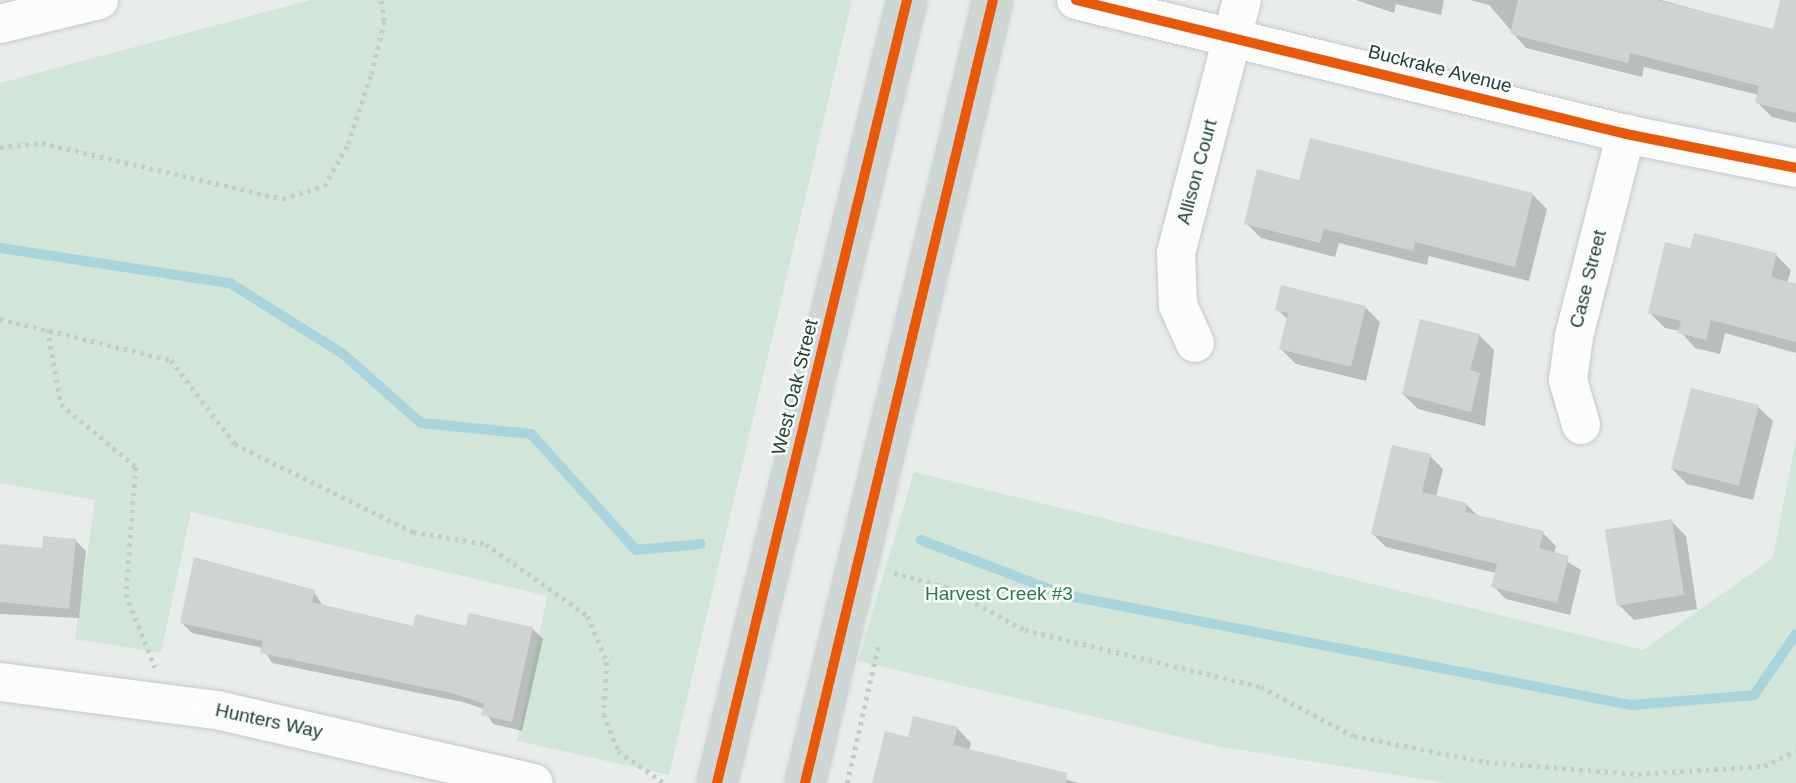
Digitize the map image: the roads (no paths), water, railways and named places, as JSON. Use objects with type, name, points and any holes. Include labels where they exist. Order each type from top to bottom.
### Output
[{"type":"main road","name":"West Oak Street","points":[[717,783],[907,0]]},
{"type":"main road","points":[[804,783],[993,0]]},
{"type":"street","points":[[0,24],[99,0]]},
{"type":"street","name":"Buckrake Avenue","points":[[1076,0],[1238,18],[1626,134],[1796,168]]},
{"type":"street","name":"Allison Court","points":[[1195,343],[1178,305],[1176,253],[1238,18]]},
{"type":"street","name":"Case Street","points":[[1581,425],[1568,380],[1574,336],[1626,134]]},
{"type":"street","name":"Hunters Way","points":[[0,682],[150,700],[328,733],[534,783]]},
{"type":"waterway","points":[[0,248],[230,283],[343,354],[421,423],[531,434],[636,550],[701,544]]},
{"type":"waterway","points":[[921,540],[1065,595],[1631,705],[1754,695],[1796,634]]},
{"type":"park label","name":"Harvest Creek #3","points":[[999,594]]}]
